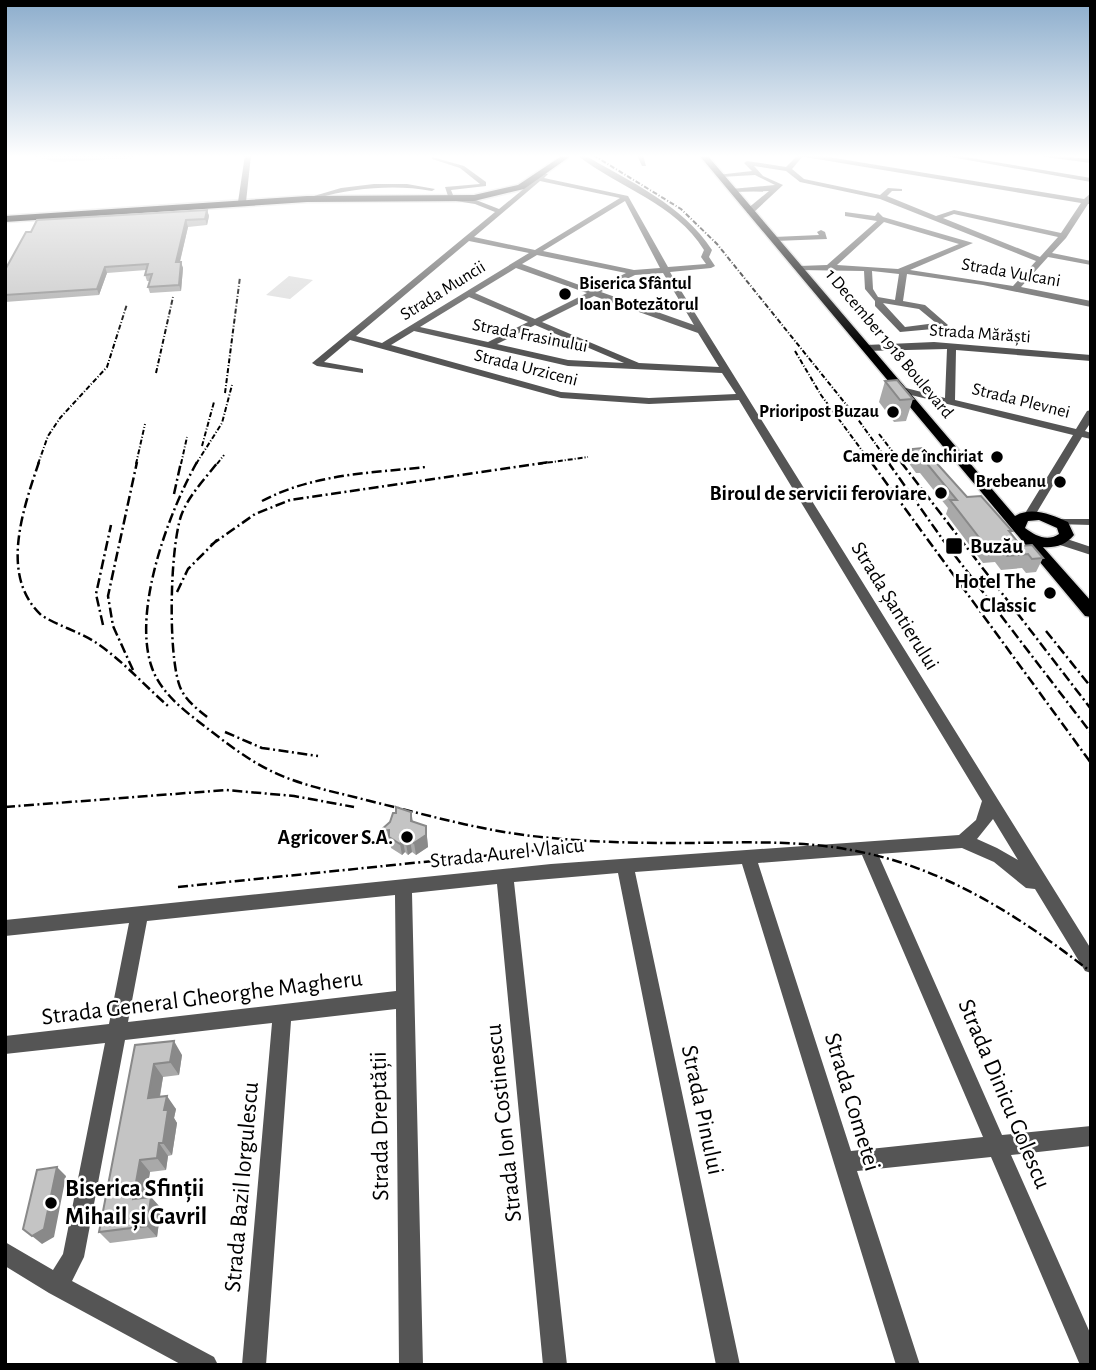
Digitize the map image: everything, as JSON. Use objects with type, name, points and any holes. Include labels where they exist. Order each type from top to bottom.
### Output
[{"type":"main road","name":"1 December 1918 Boulevard","points":[[757,219],[995,501],[1025,523],[1052,566],[1091,612]]},
{"type":"main road","points":[[1048,517],[1061,534],[1041,542],[1025,523],[1048,517]]},
{"type":"main road","points":[[1052,566],[1061,534]]},
{"type":"street","points":[[360,371],[318,364],[318,361],[468,238],[487,219]]},
{"type":"street","name":"Strada Muncii","points":[[383,346],[590,219]]},
{"type":"street","name":"Strada Șantierului","points":[[638,219],[671,281],[1091,965]]},
{"type":"street","points":[[489,345],[633,273],[711,267],[705,257],[708,250],[700,237],[680,219]]},
{"type":"street","points":[[830,267],[882,219],[967,244]]},
{"type":"street","points":[[939,219],[1044,257],[1091,263]]},
{"type":"street","points":[[996,219],[1063,236]]},
{"type":"street","points":[[1016,288],[1075,219]]},
{"type":"street","points":[[774,239],[824,237],[821,232]]},
{"type":"street","points":[[899,301],[899,273],[984,237]]},
{"type":"street","points":[[468,238],[671,281]]},
{"type":"street","points":[[516,265],[704,332]]},
{"type":"street","name":"Strada Vulcani","points":[[799,268],[830,267],[969,280],[1091,303]]},
{"type":"street","points":[[868,270],[870,293],[879,300],[899,301],[927,309],[944,326],[903,330],[877,304],[879,300]]},
{"type":"street","points":[[469,293],[644,367]]},
{"type":"street","name":"Strada Frasinului","points":[[413,328],[557,362],[726,370]]},
{"type":"street","name":"Strada Urziceni","points":[[350,337],[552,394],[668,401],[742,397]]},
{"type":"street","points":[[950,401],[953,346]]},
{"type":"street","name":"Strada Mărăști","points":[[866,348],[953,346],[1091,358]]},
{"type":"street","name":"Strada Plevnei","points":[[902,390],[1085,435]]},
{"type":"street","points":[[1025,523],[1085,435],[1091,413]]},
{"type":"street","points":[[1061,534],[1088,523]]},
{"type":"street","points":[[1061,534],[1091,551]]},
{"type":"street","points":[[962,841],[981,828],[987,818],[990,801]]},
{"type":"street","points":[[962,841],[1006,859],[1051,902]]},
{"type":"street","name":"Strada Aurel Vlaicu","points":[[5,928],[625,865],[962,841]]},
{"type":"street","name":"Strada Dinicu Golescu","points":[[867,847],[1091,1363]]},
{"type":"street","name":"Strada Cometei","points":[[747,855],[908,1365]]},
{"type":"street","name":"Strada Pinului","points":[[625,865],[728,1365]]},
{"type":"street","name":"Strada Ion Costinescu","points":[[505,876],[555,1365]]},
{"type":"street","name":"Strada Dreptății","points":[[403,886],[411,1365]]},
{"type":"street","points":[[57,1285],[73,1257],[140,913]]},
{"type":"street","name":"Strada General Gheorghe Magheru","points":[[5,1045],[404,999]]},
{"type":"street","name":"Strada Bazil Iorgulescu","points":[[254,1365],[282,1013]]},
{"type":"street","points":[[844,1162],[1091,1136]]},
{"type":"street","points":[[5,1253],[57,1285],[206,1365]]},
{"type":"shaded area","points":[[289,276],[313,280],[290,299],[266,295]]},
{"type":"building","points":[[205,219],[186,220],[176,262],[181,262],[179,285],[148,287],[152,274],[145,275],[148,264],[105,267],[97,289],[5,295],[5,270],[26,232],[31,232],[37,220]]},
{"type":"building","points":[[897,380],[913,399],[900,400],[885,381]]},
{"type":"building","points":[[923,448],[967,497],[981,496],[1012,531],[1009,531],[1021,546],[1032,545],[1043,558],[1032,559],[1028,554],[1007,556],[1001,548],[988,549],[950,500],[957,500],[912,449]]},
{"type":"building","points":[[396,807],[411,812],[411,821],[426,826],[426,835],[414,843],[410,840],[406,844],[403,841],[400,844],[389,837],[389,830],[380,831],[390,822],[393,813],[396,813]]},
{"type":"building","points":[[174,1041],[170,1062],[154,1064],[148,1098],[167,1096],[164,1110],[168,1110],[163,1143],[159,1143],[157,1158],[140,1160],[133,1199],[151,1197],[147,1226],[99,1232],[135,1045]]},
{"type":"building","points":[[57,1167],[44,1229],[32,1236],[23,1229],[37,1170]]},
{"type":"railway","points":[[691,219],[717,244],[857,418],[890,464]]},
{"type":"railway","points":[[225,393],[240,277]]},
{"type":"railway","points":[[156,373],[173,297]]},
{"type":"railway","points":[[38,464],[48,436],[60,418],[107,367],[127,304]]},
{"type":"railway","points":[[795,351],[821,395],[872,464]]},
{"type":"railway","points":[[196,464],[222,423],[232,385]]},
{"type":"railway","points":[[202,446],[214,402]]},
{"type":"railway","points":[[136,464],[145,424]]},
{"type":"railway","points":[[879,434],[902,464]]},
{"type":"railway","points":[[181,464],[187,437]]},
{"type":"railway","points":[[217,464],[224,455]]},
{"type":"railway","points":[[538,464],[588,457]]},
{"type":"railway","points":[[39,462],[26,502],[18,543],[21,582],[28,599],[41,615],[105,649],[168,706]]},
{"type":"railway","points":[[133,670],[113,626],[108,596],[137,462]]},
{"type":"railway","points":[[174,494],[181,462]]},
{"type":"railway","points":[[197,462],[165,533],[150,589],[147,642],[151,665],[165,691],[179,706],[260,765],[281,776],[319,788],[506,832],[614,842],[766,842],[811,845],[889,859],[920,869],[981,897],[1037,932],[1091,972]]},
{"type":"railway","points":[[207,717],[181,689],[175,668],[173,575],[181,516],[192,495],[218,462]]},
{"type":"railway","points":[[214,543],[255,514],[290,500],[550,462]]},
{"type":"railway","points":[[871,462],[1091,763]]},
{"type":"railway","points":[[888,462],[943,540],[1091,733]]},
{"type":"railway","points":[[901,462],[1091,709]]},
{"type":"railway","points":[[262,501],[281,492],[322,480],[426,467]]},
{"type":"railway","points":[[103,625],[96,594],[111,525]]},
{"type":"railway","points":[[177,592],[188,569],[214,543]]},
{"type":"railway","points":[[211,545],[214,543]]},
{"type":"railway","points":[[1046,631],[1091,687]]},
{"type":"railway","points":[[225,732],[262,748],[318,756]]},
{"type":"railway","points":[[5,807],[226,790],[294,796],[354,807]]},
{"type":"railway","points":[[178,887],[570,847]]},
{"type":"place","name":"Biserica Sfântul Ioan Botezătorul","points":[[565,294]]},
{"type":"place","name":"Prioripost Buzau","points":[[893,412]]},
{"type":"place","name":"Camere de închiriat","points":[[997,457]]},
{"type":"place","name":"Brebeanu","points":[[1060,482]]},
{"type":"place","name":"Biroul de servicii feroviare","points":[[941,493]]},
{"type":"place","name":"Buzău","points":[[954,546]]},
{"type":"place","name":"Hotel The Classic","points":[[1050,593]]},
{"type":"place","name":"Agricover S.A.","points":[[407,837]]},
{"type":"place","name":"Biserica Sfinții Mihail și Gavril","points":[[51,1203]]}]
